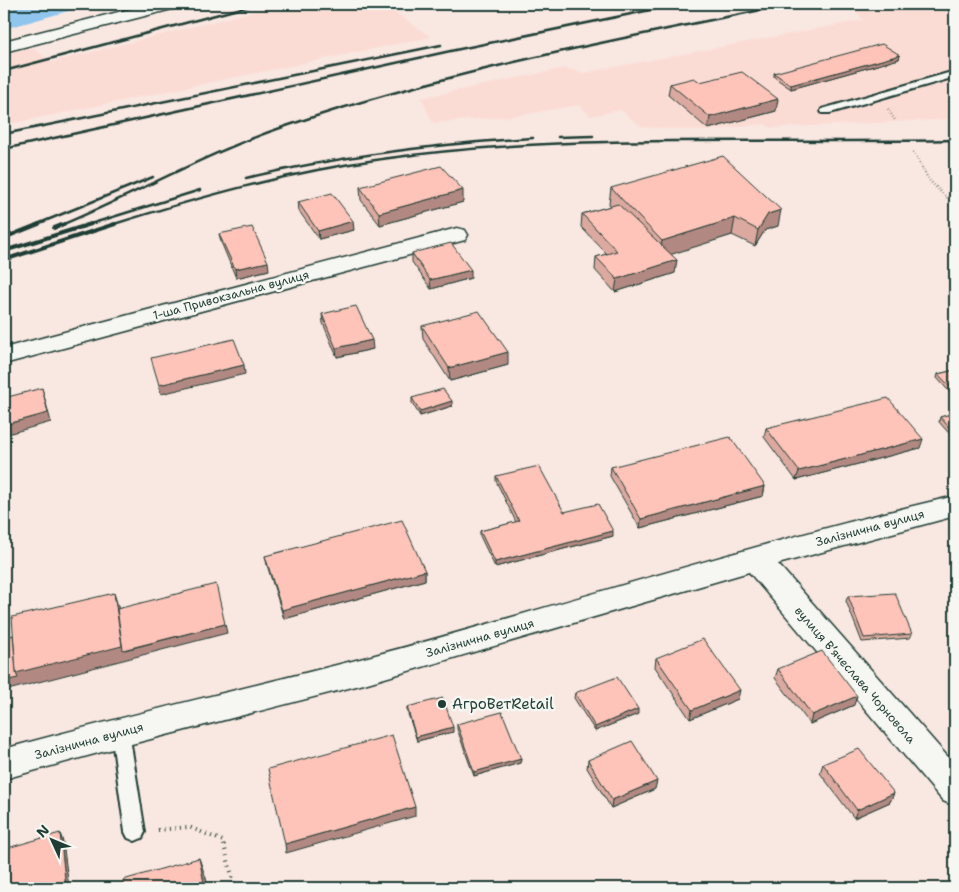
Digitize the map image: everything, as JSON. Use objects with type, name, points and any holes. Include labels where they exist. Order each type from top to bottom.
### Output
[{"type":"street","points":[[4,47],[170,4]]},
{"type":"street","name":"1-ша Привокзальна вулиця","points":[[4,356],[457,235]]},
{"type":"street","name":"Залізнична вулиця","points":[[4,764],[120,732],[364,671],[756,559],[955,506]]},
{"type":"street","name":"вулиця Вʼячеслава Чорновола","points":[[756,559],[955,790]]},
{"type":"lane","points":[[826,111],[955,74]]},
{"type":"lane","points":[[120,732],[135,832]]},
{"type":"path","points":[[913,152],[929,180],[955,206]]},
{"type":"path","points":[[135,832],[189,827],[223,841],[234,888]]},
{"type":"shaded area","points":[[283,4],[385,4],[431,37],[4,125],[4,54],[31,47],[52,62]]},
{"type":"shaded area","points":[[850,4],[955,4],[955,119],[771,128],[765,124],[705,131],[642,127],[620,110],[591,116],[579,105],[514,116],[433,123],[421,98],[565,68],[583,73],[863,20]]},
{"type":"building","points":[[882,44],[900,55],[791,85],[774,73]]},
{"type":"building","points":[[742,72],[778,99],[710,117],[670,84],[694,78],[700,82]]},
{"type":"building","points":[[723,156],[781,210],[768,214],[758,230],[735,218],[662,241],[611,188]]},
{"type":"building","points":[[441,166],[463,190],[379,213],[360,187]]},
{"type":"building","points":[[332,193],[353,221],[318,231],[298,202]]},
{"type":"building","points":[[618,204],[677,260],[617,279],[596,257],[617,251],[582,214]]},
{"type":"building","points":[[252,227],[268,262],[235,269],[219,234]]},
{"type":"building","points":[[451,243],[471,270],[430,280],[412,253]]},
{"type":"building","points":[[356,306],[372,340],[336,348],[322,314]]},
{"type":"building","points":[[479,311],[508,352],[449,368],[422,326]]},
{"type":"building","points":[[234,339],[244,365],[159,385],[151,358]]},
{"type":"building","points":[[955,370],[955,392],[938,374]]},
{"type":"building","points":[[42,388],[48,413],[4,425],[4,398]]},
{"type":"building","points":[[443,389],[452,401],[420,411],[412,398]]},
{"type":"building","points":[[888,398],[923,439],[799,471],[766,428]]},
{"type":"building","points":[[955,413],[955,434],[940,417]]},
{"type":"building","points":[[730,437],[765,486],[641,519],[611,467]]},
{"type":"building","points":[[539,466],[564,512],[598,504],[613,531],[495,562],[480,531],[519,521],[496,476]]},
{"type":"building","points":[[402,520],[425,571],[282,610],[265,556]]},
{"type":"building","points":[[216,584],[225,624],[123,650],[117,609]]},
{"type":"building","points":[[114,593],[122,646],[16,673],[12,617]]},
{"type":"building","points":[[895,593],[912,634],[864,638],[848,596]]},
{"type":"building","points":[[13,635],[18,678],[4,681],[4,638]]},
{"type":"building","points":[[703,639],[740,690],[692,710],[656,658]]},
{"type":"building","points":[[822,651],[857,696],[812,715],[778,669]]},
{"type":"building","points":[[617,677],[638,709],[595,727],[575,693]]},
{"type":"building","points":[[443,698],[453,727],[416,737],[407,707]]},
{"type":"building","points":[[502,712],[521,759],[474,772],[457,724]]},
{"type":"building","points":[[392,735],[415,807],[285,844],[268,769]]},
{"type":"building","points":[[632,741],[657,781],[612,800],[588,760]]},
{"type":"building","points":[[859,749],[894,793],[857,810],[823,764]]},
{"type":"building","points":[[60,833],[66,888],[4,888],[4,849]]},
{"type":"building","points":[[199,858],[205,888],[124,888],[123,880]]},
{"type":"waterway","points":[[4,20],[61,4]]},
{"type":"railway","points":[[4,71],[257,4]]},
{"type":"railway","points":[[4,149],[455,50],[680,4]]},
{"type":"railway","points":[[61,225],[228,148],[257,136],[348,106],[410,88],[536,57],[790,4]]},
{"type":"railway","points":[[4,134],[441,45]]},
{"type":"railway","points":[[558,137],[593,136]]},
{"type":"railway","points":[[246,178],[353,157],[461,144],[533,138]]},
{"type":"railway","points":[[111,225],[211,195],[279,178],[347,164],[453,151],[524,145],[596,142],[955,140]]},
{"type":"railway","points":[[35,225],[153,177]]},
{"type":"railway","points":[[87,225],[200,190]]},
{"type":"railway","points":[[4,238],[39,224]]},
{"type":"railway","points":[[54,228],[64,224]]},
{"type":"railway","points":[[4,251],[91,224]]},
{"type":"railway","points":[[4,260],[115,224]]},
{"type":"place","name":"АгроВетRetail","points":[[442,704]]}]
